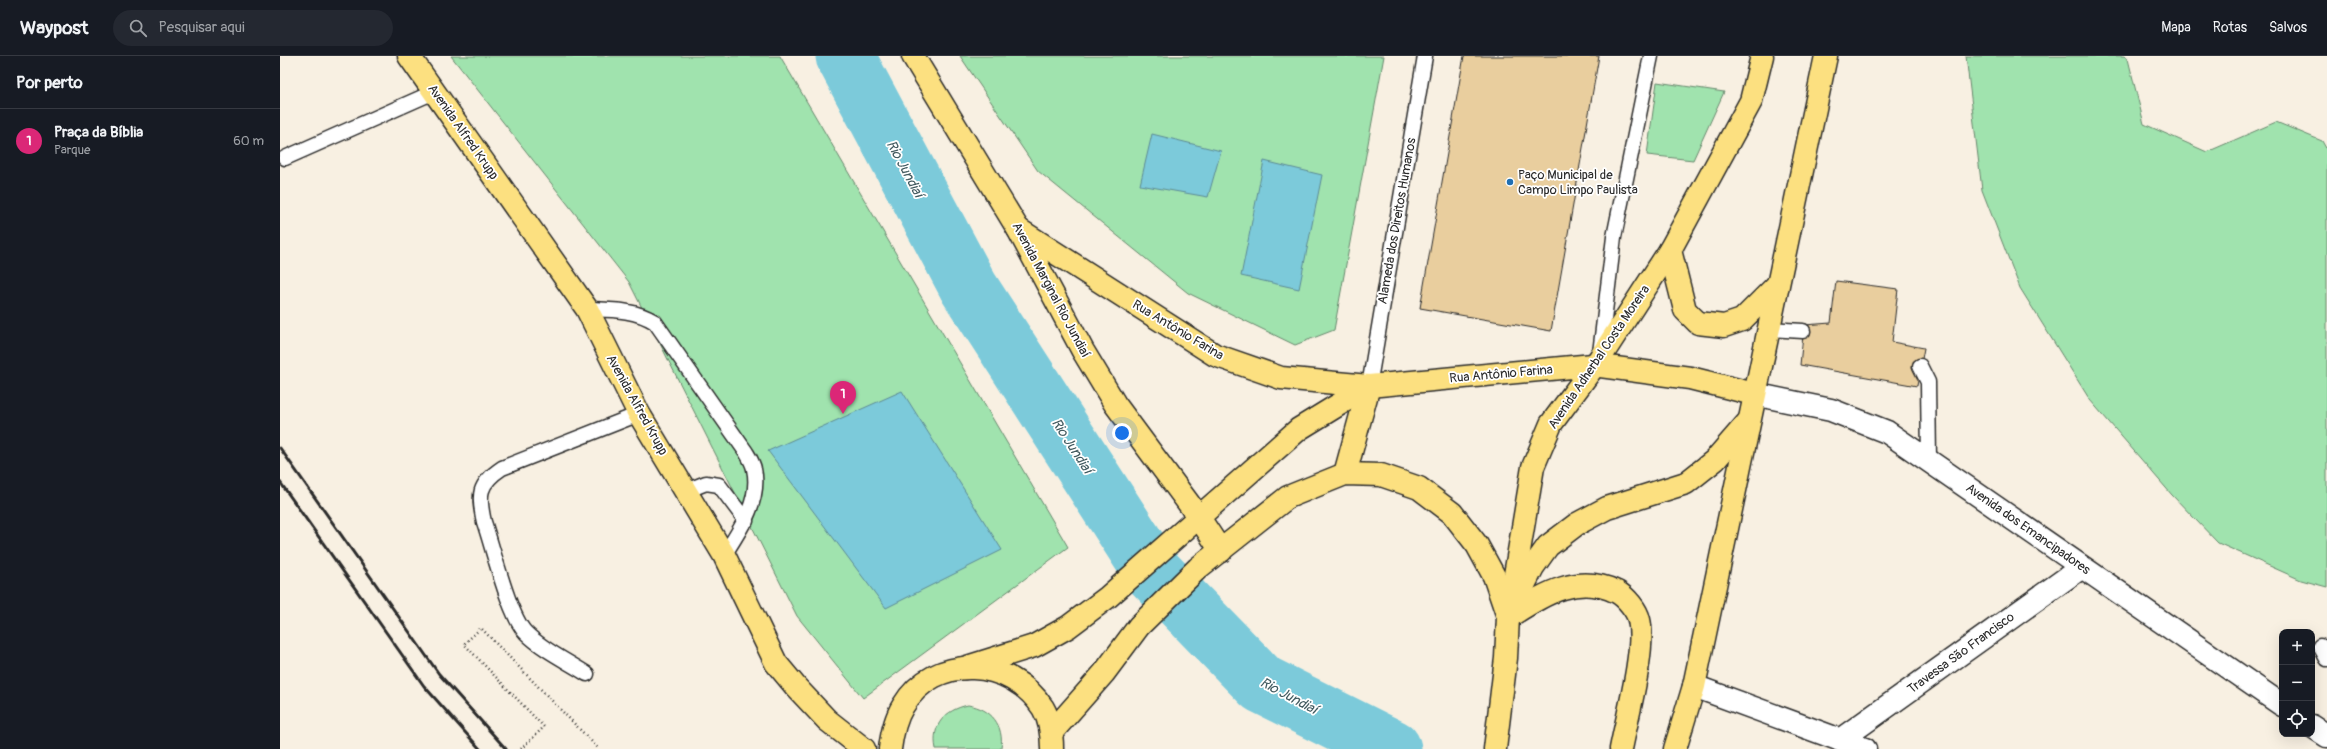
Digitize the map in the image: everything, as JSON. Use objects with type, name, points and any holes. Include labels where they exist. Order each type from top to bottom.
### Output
[{"type":"main road","name":"Avenida Alfred Krupp","points":[[409,56],[587,309],[639,414],[724,555],[776,663],[827,720],[864,749]]},
{"type":"main road","name":"Avenida Marginal Rio Jundiaí","points":[[913,56],[1018,229],[1083,352],[1115,404],[1194,520],[1221,551]]},
{"type":"main road","name":"Avenida Adherbal Costa Moreira","points":[[1495,749],[1506,658],[1508,617],[1533,467],[1551,424],[1596,361],[1670,250],[1751,101],[1762,56]]},
{"type":"main road","points":[[1675,749],[1694,686],[1826,56]]},
{"type":"main road","name":"Rua Antônio Farina","points":[[1018,229],[1215,355],[1281,378],[1369,386],[1596,361],[1690,378],[1754,394]]},
{"type":"main road","points":[[1670,250],[1684,310],[1698,323],[1724,326],[1742,320],[1777,285]]},
{"type":"main road","points":[[1345,474],[1369,386]]},
{"type":"main road","points":[[890,749],[893,727],[901,710],[919,686],[940,673],[964,668],[1034,646],[1068,627],[1108,597],[1299,429],[1369,386]]},
{"type":"main road","points":[[1508,617],[1533,567],[1548,546],[1577,524],[1607,508],[1686,483],[1715,460],[1749,421]]},
{"type":"main road","points":[[1052,740],[1139,626],[1198,568],[1288,497],[1345,474],[1381,476],[1419,488],[1452,513],[1477,545],[1494,576],[1508,617]]},
{"type":"main road","points":[[1508,617],[1554,590],[1575,584],[1603,585],[1624,596],[1639,619],[1640,647],[1621,749]]},
{"type":"main road","points":[[964,668],[988,669],[1010,676],[1029,691],[1044,709],[1052,740]]},
{"type":"street","name":"Avenida dos Emancipadores","points":[[1754,394],[1831,410],[1887,432],[2279,703]]},
{"type":"street","name":"Travessa São Francisco","points":[[1840,740],[2082,567]]},
{"type":"street","points":[[1694,686],[1865,749]]},
{"type":"lane","name":"Alameda dos Direitos Humanos","points":[[1369,386],[1425,56]]},
{"type":"lane","points":[[1596,361],[1614,237],[1651,56]]},
{"type":"lane","points":[[285,158],[434,92]]},
{"type":"lane","points":[[587,309],[629,312],[643,315],[655,322],[746,452],[754,468],[754,492],[746,521],[724,555]]},
{"type":"lane","points":[[1768,329],[1803,331]]},
{"type":"lane","points":[[1920,366],[1928,382],[1929,461]]},
{"type":"lane","points":[[587,674],[540,644],[526,633],[515,618],[484,522],[481,507],[481,490],[489,477],[502,468],[639,414]]},
{"type":"lane","points":[[686,491],[706,483],[719,485],[746,521]]},
{"type":"lane","points":[[2320,646],[2327,659]]},
{"type":"path","points":[[521,749],[544,727],[464,644],[481,628],[598,749]]},
{"type":"green space","points":[[451,56],[780,56],[1068,547],[863,698],[797,616],[629,282]]},
{"type":"green space","points":[[960,56],[1384,56],[1334,330],[1295,345],[1188,293],[1038,171]]},
{"type":"green space","points":[[1966,56],[2124,56],[2128,59],[2144,124],[2207,152],[2276,122],[2322,141],[2327,150],[2327,587],[2301,580],[2218,543],[2172,495],[2090,400],[2020,288],[1982,190]]},
{"type":"green space","points":[[1657,82],[1724,92],[1693,160],[1647,155]]},
{"type":"green space","points":[[968,705],[984,710],[995,720],[1000,733],[1001,749],[936,749],[936,733],[942,720],[946,715],[960,707]]},
{"type":"water","points":[[1152,134],[1221,151],[1208,197],[1140,185]]},
{"type":"water","points":[[1264,161],[1322,175],[1299,289],[1241,276]]},
{"type":"water","points":[[902,391],[1002,550],[886,608],[768,451]]},
{"type":"building","name":"Paço Municipal de Campo Limpo Paulista","points":[[1464,56],[1599,56],[1551,331],[1420,308]]},
{"type":"building","points":[[1836,281],[1898,289],[1892,342],[1924,348],[1917,386],[1800,365],[1804,325],[1831,323]]},
{"type":"waterway","name":"Rio Jundiaí","points":[[845,56],[969,288],[1152,571],[1262,684],[1392,749]]},
{"type":"railway","points":[[280,448],[439,674],[506,749]]},
{"type":"railway","points":[[280,482],[424,686],[480,749]]},
{"type":"place","name":"Paço Municipal de Campo Limpo Paulista","points":[[1510,182]]},
{"type":"place","name":"Praça da Bíblia","points":[[843,414]]}]
